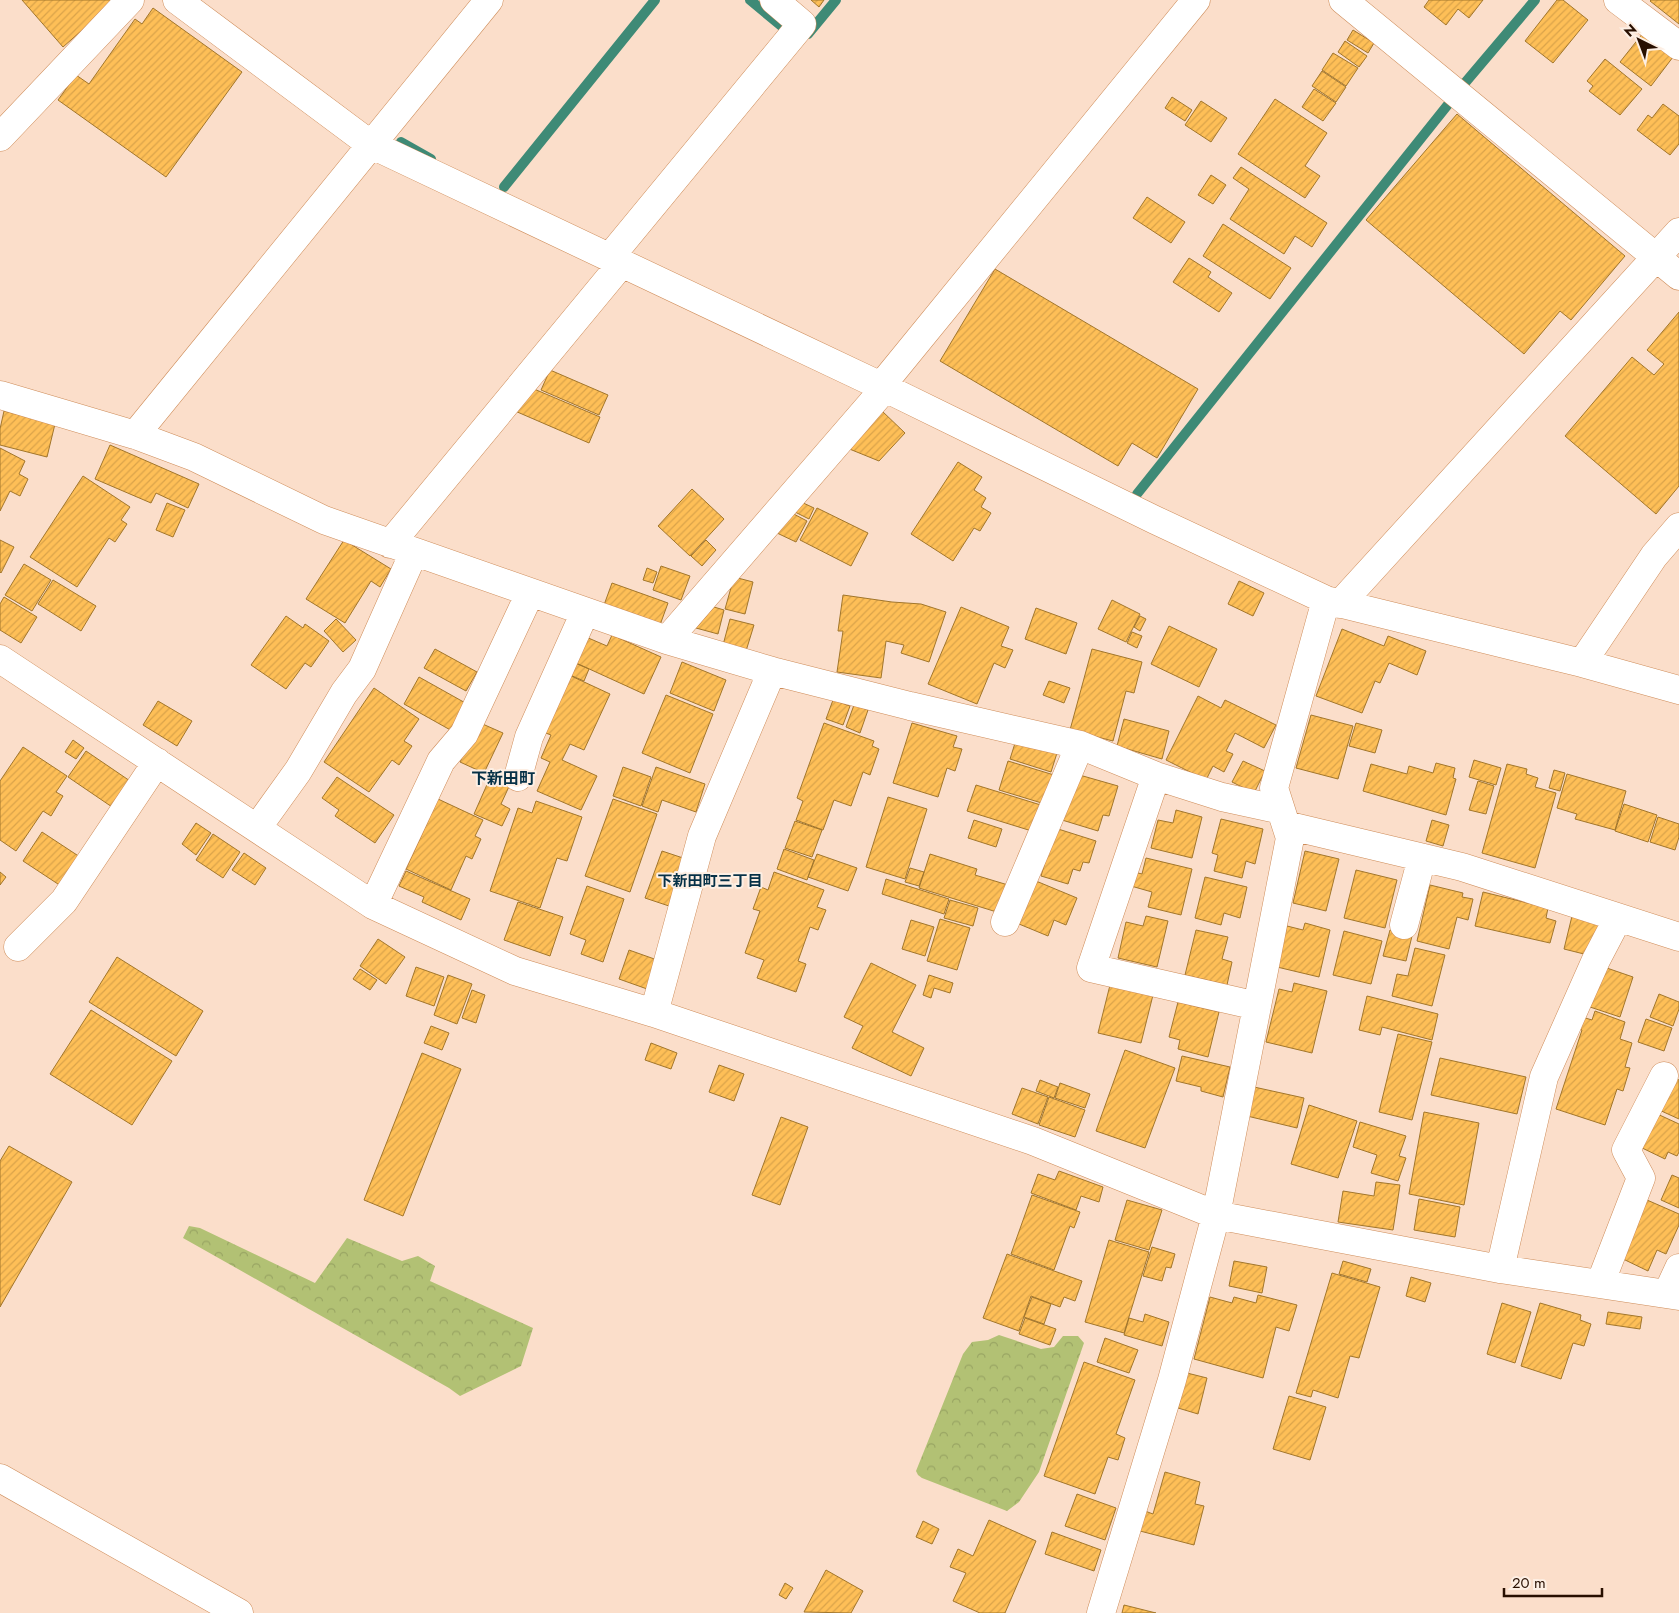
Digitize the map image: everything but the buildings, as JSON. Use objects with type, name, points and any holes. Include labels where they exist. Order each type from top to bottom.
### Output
[{"type":"street","points":[[0,137],[130,0]]},
{"type":"street","points":[[177,0],[370,144],[883,387],[1155,520],[1333,602],[1582,663],[1679,690]]},
{"type":"street","points":[[135,435],[489,0]]},
{"type":"street","points":[[257,828],[298,771],[344,692],[362,669],[402,548],[616,260],[802,24],[774,0]]},
{"type":"street","points":[[667,640],[883,387],[1196,0]]},
{"type":"street","points":[[1343,0],[1679,276]]},
{"type":"street","points":[[1618,0],[1679,46]]},
{"type":"street","points":[[1101,1613],[1172,1380],[1216,1215],[1290,838],[1274,788],[1333,602],[1679,232]]},
{"type":"street","points":[[0,395],[135,435],[194,457],[324,520],[667,640],[772,672],[1080,745],[1156,776],[1283,818],[1422,858],[1462,867],[1679,937]]},
{"type":"street","points":[[1582,663],[1654,556],[1679,527]]},
{"type":"street","points":[[374,904],[441,761],[464,734],[530,593]]},
{"type":"street","points":[[518,777],[529,737],[586,612]]},
{"type":"street","points":[[0,659],[374,904],[515,970],[654,1014],[1033,1141],[1216,1215],[1500,1269],[1673,1295],[1679,1268]]},
{"type":"street","points":[[654,1014],[702,836],[772,672]]},
{"type":"street","points":[[1005,922],[1080,745]]},
{"type":"street","points":[[18,947],[64,901],[157,762]]},
{"type":"street","points":[[1156,776],[1091,968],[1257,1006]]},
{"type":"street","points":[[1404,925],[1422,858]]},
{"type":"street","points":[[1500,1269],[1544,1077],[1596,960],[1618,918]]},
{"type":"street","points":[[1600,1284],[1642,1178],[1626,1150],[1664,1076]]},
{"type":"street","points":[[0,1478],[239,1613]]},
{"type":"green space","points":[[189,1226],[200,1228],[315,1283],[347,1238],[402,1261],[418,1256],[435,1266],[430,1281],[533,1328],[521,1366],[460,1396],[183,1238]]},
{"type":"green space","points":[[999,1335],[1041,1349],[1054,1347],[1063,1336],[1078,1336],[1084,1343],[1039,1472],[1019,1502],[1007,1511],[922,1478],[916,1471],[963,1354],[972,1342],[988,1340]]},
{"type":"waterway","points":[[504,187],[655,0]]},
{"type":"waterway","points":[[750,0],[785,29]]},
{"type":"waterway","points":[[808,34],[836,0]]},
{"type":"waterway","points":[[1464,84],[1535,0]]},
{"type":"waterway","points":[[1137,494],[1450,102]]},
{"type":"waterway","points":[[401,142],[431,159]]},
{"type":"district","name":"下新田町","points":[[503,778]]},
{"type":"district","name":"下新田町三丁目","points":[[710,881]]}]
